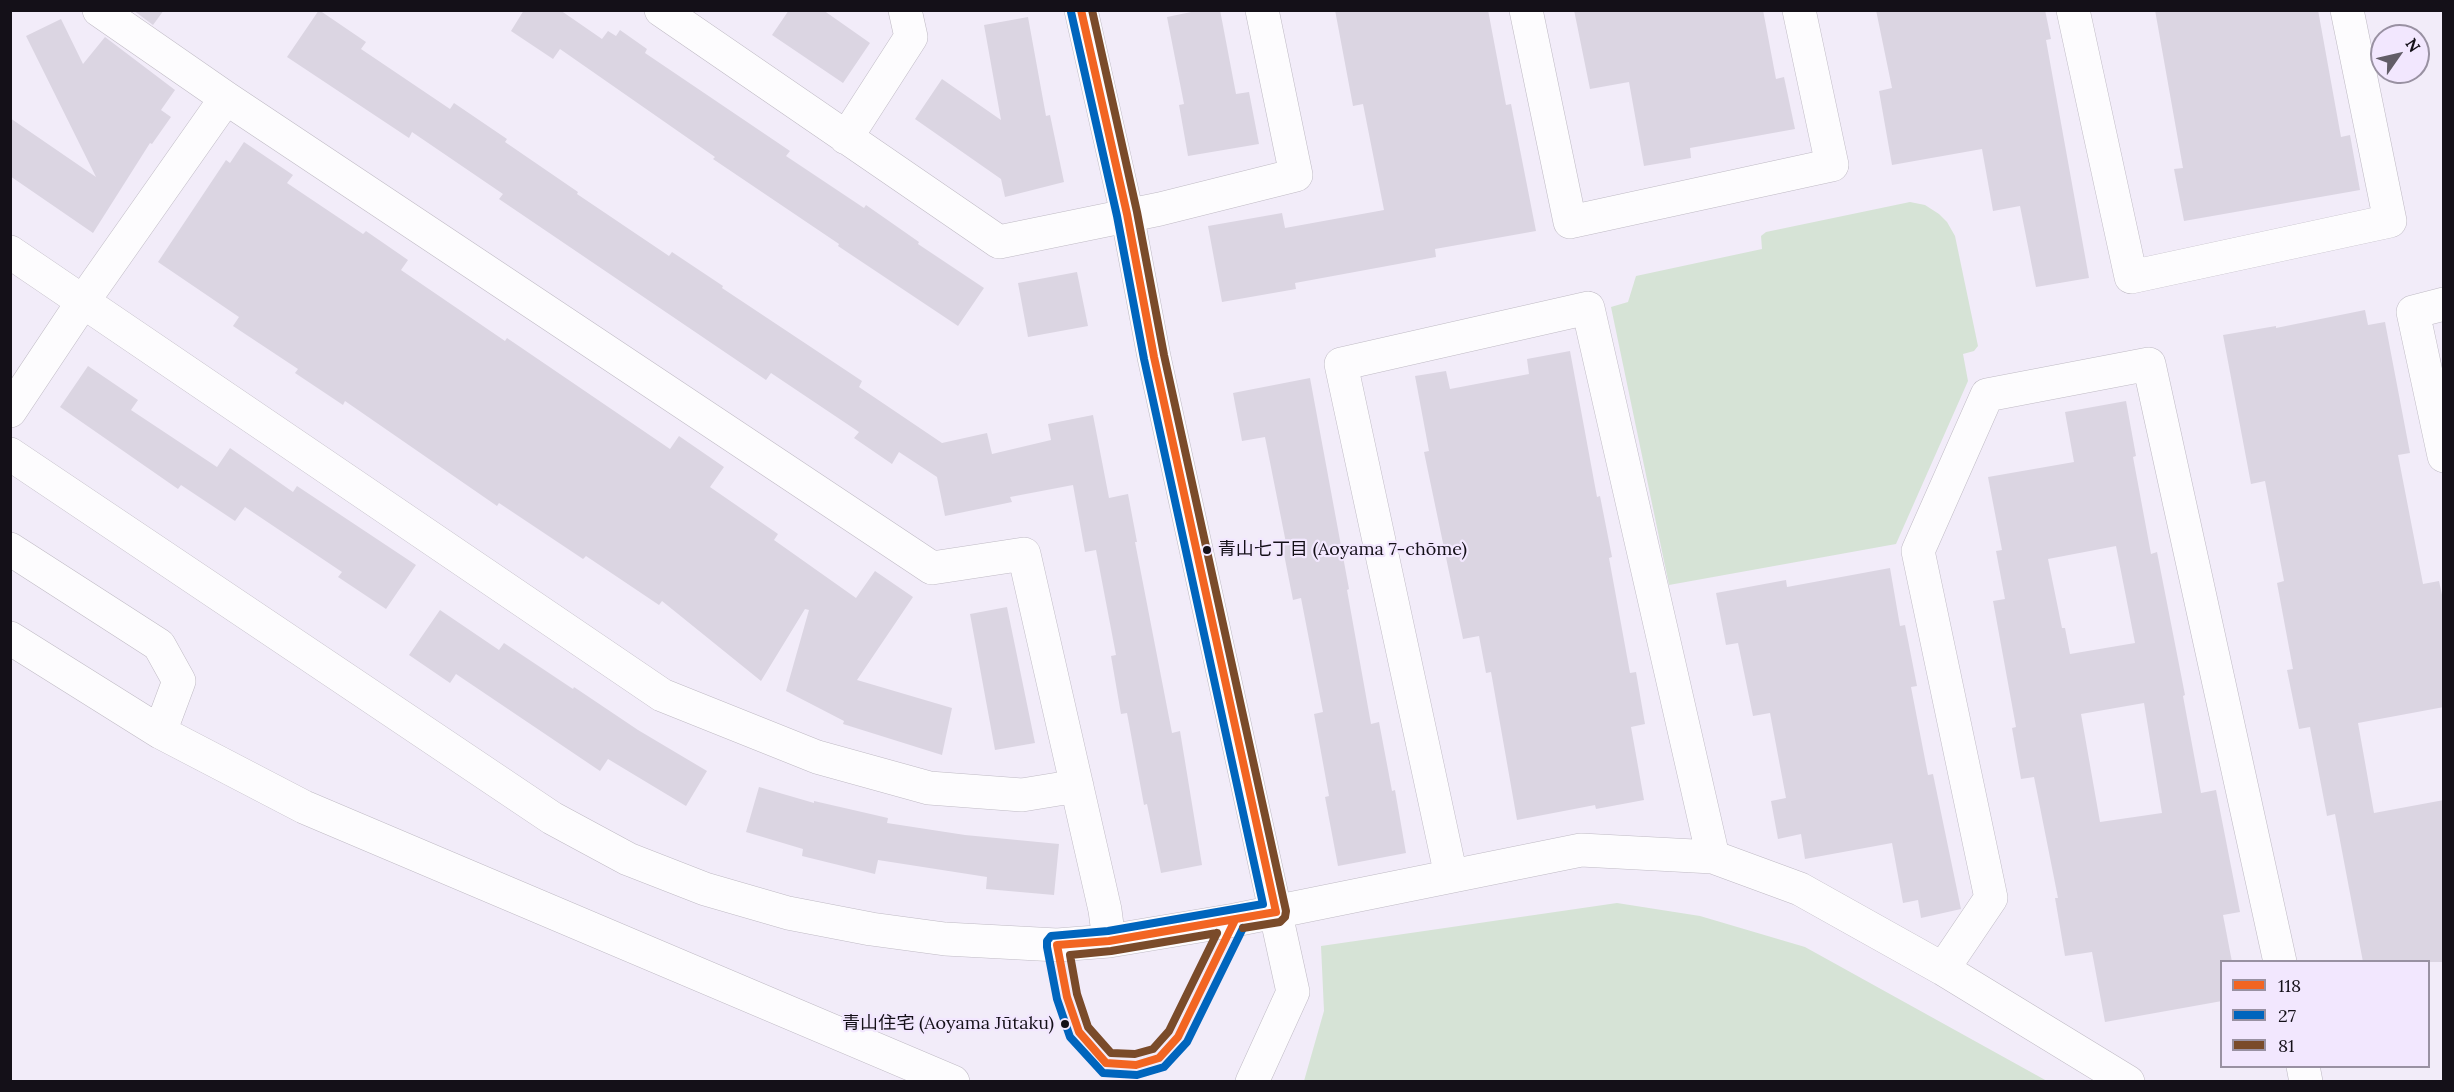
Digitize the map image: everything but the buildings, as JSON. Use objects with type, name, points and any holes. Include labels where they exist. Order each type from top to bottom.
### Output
[{"type":"street","points":[[99,10],[226,98],[932,568],[1024,554],[1105,910],[1108,941]]},
{"type":"street","points":[[661,10],[999,242],[1160,209],[1296,175],[1262,10]]},
{"type":"street","points":[[846,138],[911,38],[905,10]]},
{"type":"street","points":[[1081,10],[1127,214],[1157,369],[1293,992],[1252,1082]]},
{"type":"street","points":[[1526,10],[1570,222],[1832,165],[1799,10]]},
{"type":"street","points":[[2073,10],[2131,277],[2390,221],[2347,10]]},
{"type":"street","points":[[10,411],[84,300],[226,98]]},
{"type":"street","points":[[10,252],[84,300],[662,695],[817,757],[929,788],[1022,795],[1077,786]]},
{"type":"street","points":[[2444,304],[2413,312],[2444,456]]},
{"type":"street","points":[[1451,876],[1341,364],[1588,308],[1713,857]]},
{"type":"street","points":[[1943,969],[1991,898],[1918,551],[1987,395],[2149,364],[2280,960]]},
{"type":"street","points":[[10,454],[552,818],[628,859],[705,889],[788,913],[871,929],[945,939],[1057,945],[1108,941],[1276,912],[1581,850],[1713,857],[1800,889],[1943,969],[2128,1082]]},
{"type":"street","points":[[10,549],[159,645],[179,681],[160,732]]},
{"type":"street","points":[[10,638],[160,732],[304,807],[953,1082]]},
{"type":"green space","points":[[1910,202],[1925,205],[1939,214],[1955,236],[1978,346],[1974,351],[1963,354],[1968,381],[1896,544],[1669,585],[1611,307],[1628,302],[1636,276],[1762,249],[1761,236],[1766,232]]},
{"type":"green space","points":[[1617,903],[1700,916],[1805,947],[2047,1081],[1304,1081],[1324,1011],[1321,946]]},
{"type":"transit line","name":"118","points":[[1081,10],[1127,214],[1154,357],[1276,912],[1109,941],[1057,945],[1067,997],[1079,1032],[1106,1063],[1136,1065],[1159,1058],[1178,1037],[1235,920]]},
{"type":"transit line","name":"81","points":[[1092,10],[1137,212],[1164,355],[1286,911],[1285,917],[1280,922],[1243,928]]},
{"type":"transit line","name":"27","points":[[1071,12],[1117,216],[1144,359],[1263,904],[1108,931],[1051,936],[1047,941],[1047,947],[1057,999],[1070,1037],[1103,1073],[1137,1075],[1164,1067],[1187,1042],[1243,928]]},
{"type":"transit line","name":"81","points":[[1217,933],[1169,1031],[1153,1049],[1135,1054],[1111,1053],[1088,1027],[1077,994],[1070,955],[1111,951],[1217,933]]},
{"type":"place","name":"青山七丁目 (Aoyama 7-chōme)","points":[[1207,550]]},
{"type":"place","name":"青山住宅 (Aoyama Jūtaku)","points":[[1065,1024]]}]
